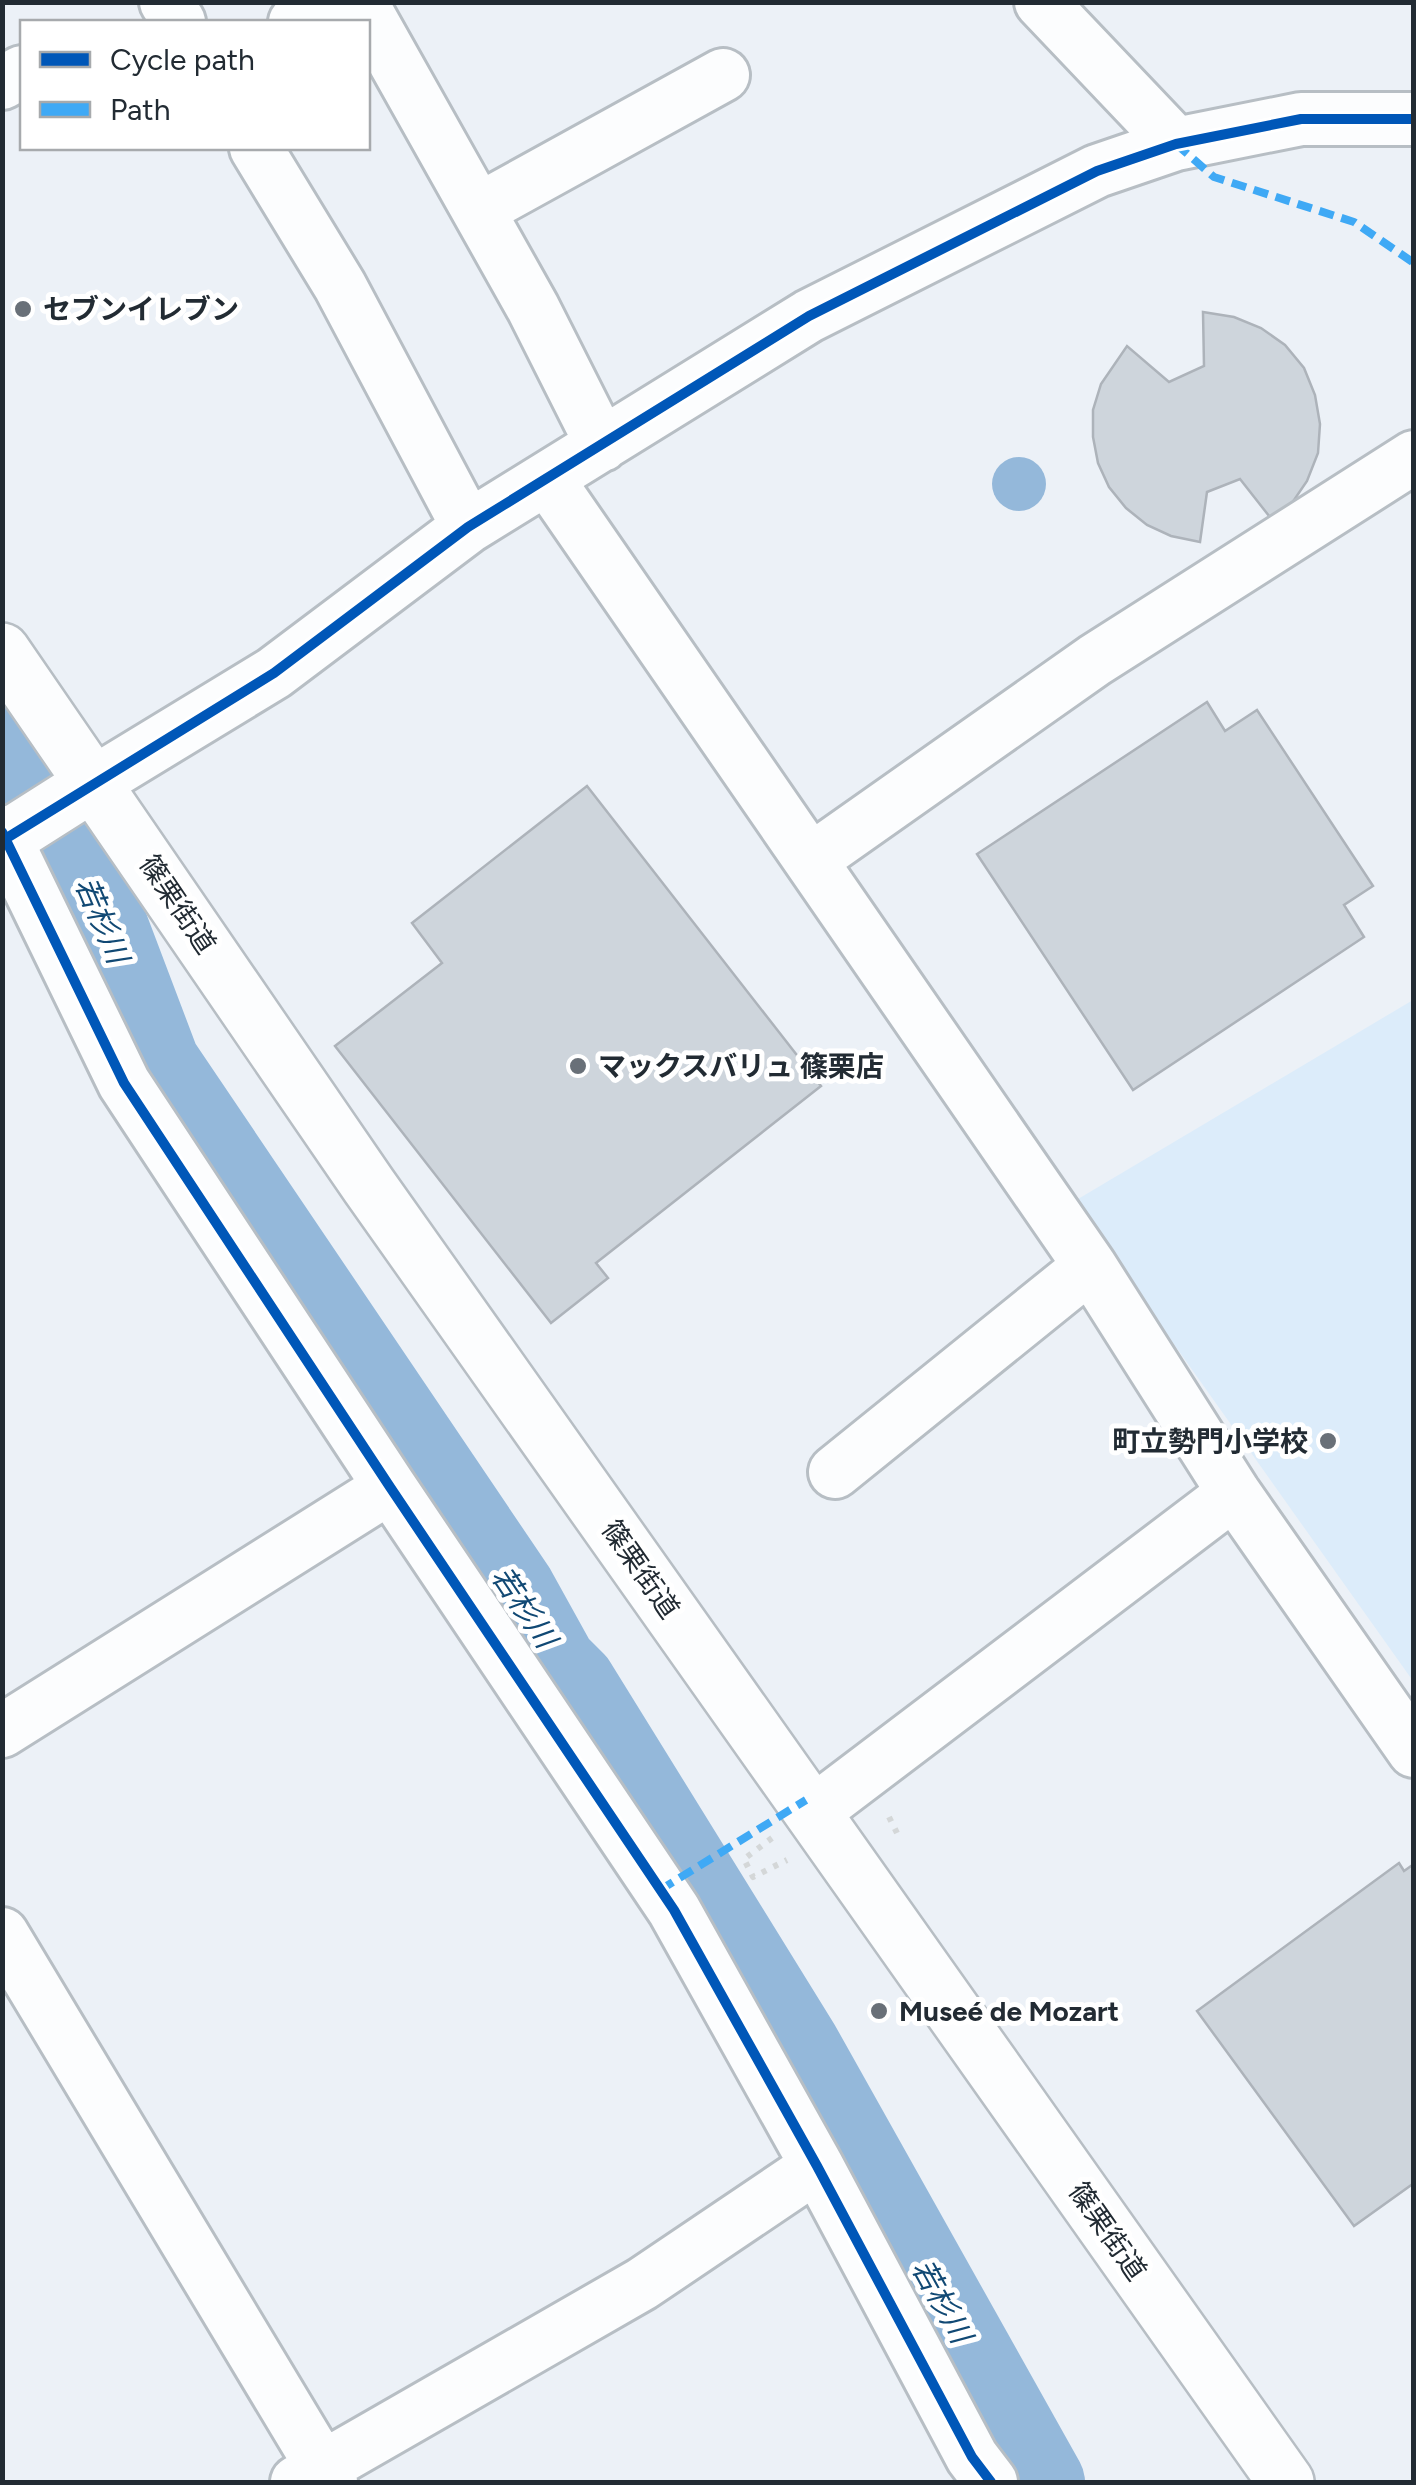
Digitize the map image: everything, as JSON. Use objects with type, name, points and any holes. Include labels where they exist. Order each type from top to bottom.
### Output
[{"type":"main road","name":"篠栗街道","points":[[2,650],[34,820],[370,1186],[794,1835],[1286,2482]]},
{"type":"street","points":[[300,20],[333,2]]},
{"type":"street","points":[[361,2],[533,308],[602,445]]},
{"type":"street","points":[[1041,2],[1176,144]]},
{"type":"street","points":[[478,210],[723,76]]},
{"type":"street","points":[[990,2482],[972,2457],[817,2166],[674,1910],[390,1488],[124,1082],[34,820],[274,674],[468,527],[809,316],[1097,171],[1176,144],[1301,119],[1414,119]]},
{"type":"street","points":[[257,150],[340,286],[468,527]]},
{"type":"street","points":[[811,860],[1095,660],[1414,456]]},
{"type":"street","points":[[548,480],[1090,1266],[1234,1493],[1414,1751]]},
{"type":"street","points":[[835,1472],[1090,1266]]},
{"type":"street","points":[[2,1730],[390,1488]]},
{"type":"street","points":[[794,1835],[1234,1493]]},
{"type":"street","points":[[2,1934],[317,2478],[642,2284],[817,2166]]},
{"type":"path","points":[[794,1835],[753,1877],[744,1859],[794,1835]]},
{"type":"shaded area","name":"町立勢門小学校","points":[[1413,1000],[1413,1681],[1073,1202]]},
{"type":"water","points":[[1019,457],[1038,465],[1046,484],[1038,503],[1019,511],[1000,503],[992,484],[1000,465]]},
{"type":"building","points":[[1203,312],[1234,317],[1261,328],[1285,345],[1304,368],[1315,395],[1320,424],[1318,453],[1307,481],[1292,503],[1273,521],[1240,479],[1207,492],[1200,542],[1171,536],[1147,525],[1126,508],[1109,487],[1098,463],[1093,410],[1101,384],[1127,346],[1169,382],[1204,366]]},
{"type":"building","points":[[1207,702],[1225,731],[1257,710],[1373,886],[1344,905],[1364,937],[1133,1090],[977,854]]},
{"type":"building","name":"マックスバリュ 篠栗店","points":[[587,786],[821,1086],[596,1263],[608,1278],[551,1323],[335,1046],[442,963],[412,923]]},
{"type":"building","points":[[1399,1863],[1404,1871],[1414,1864],[1414,2183],[1354,2226],[1197,2011]]},
{"type":"waterway","name":"若杉川","points":[[2,737],[95,894],[159,1063],[515,1590],[556,1664],[575,1683],[799,2045],[1044,2482]]},
{"type":"marked path","points":[[1176,144],[1214,177],[1354,222],[1414,263]]},
{"type":"marked path","points":[[660,1890],[806,1800]]},
{"type":"cycle path","points":[[2,841],[274,673],[468,527],[809,316],[1097,171],[1176,144],[1301,119],[1414,119]]},
{"type":"cycle path","points":[[2,832],[124,1083],[674,1910],[817,2166],[972,2457],[991,2482]]},
{"type":"place","name":"セブンイレブン","points":[[23,309]]},
{"type":"place","name":"マックスバリュ 篠栗店","points":[[578,1066]]},
{"type":"place","name":"町立勢門小学校","points":[[1328,1441]]},
{"type":"place","name":"Museé de Mozart","points":[[879,2011]]}]
